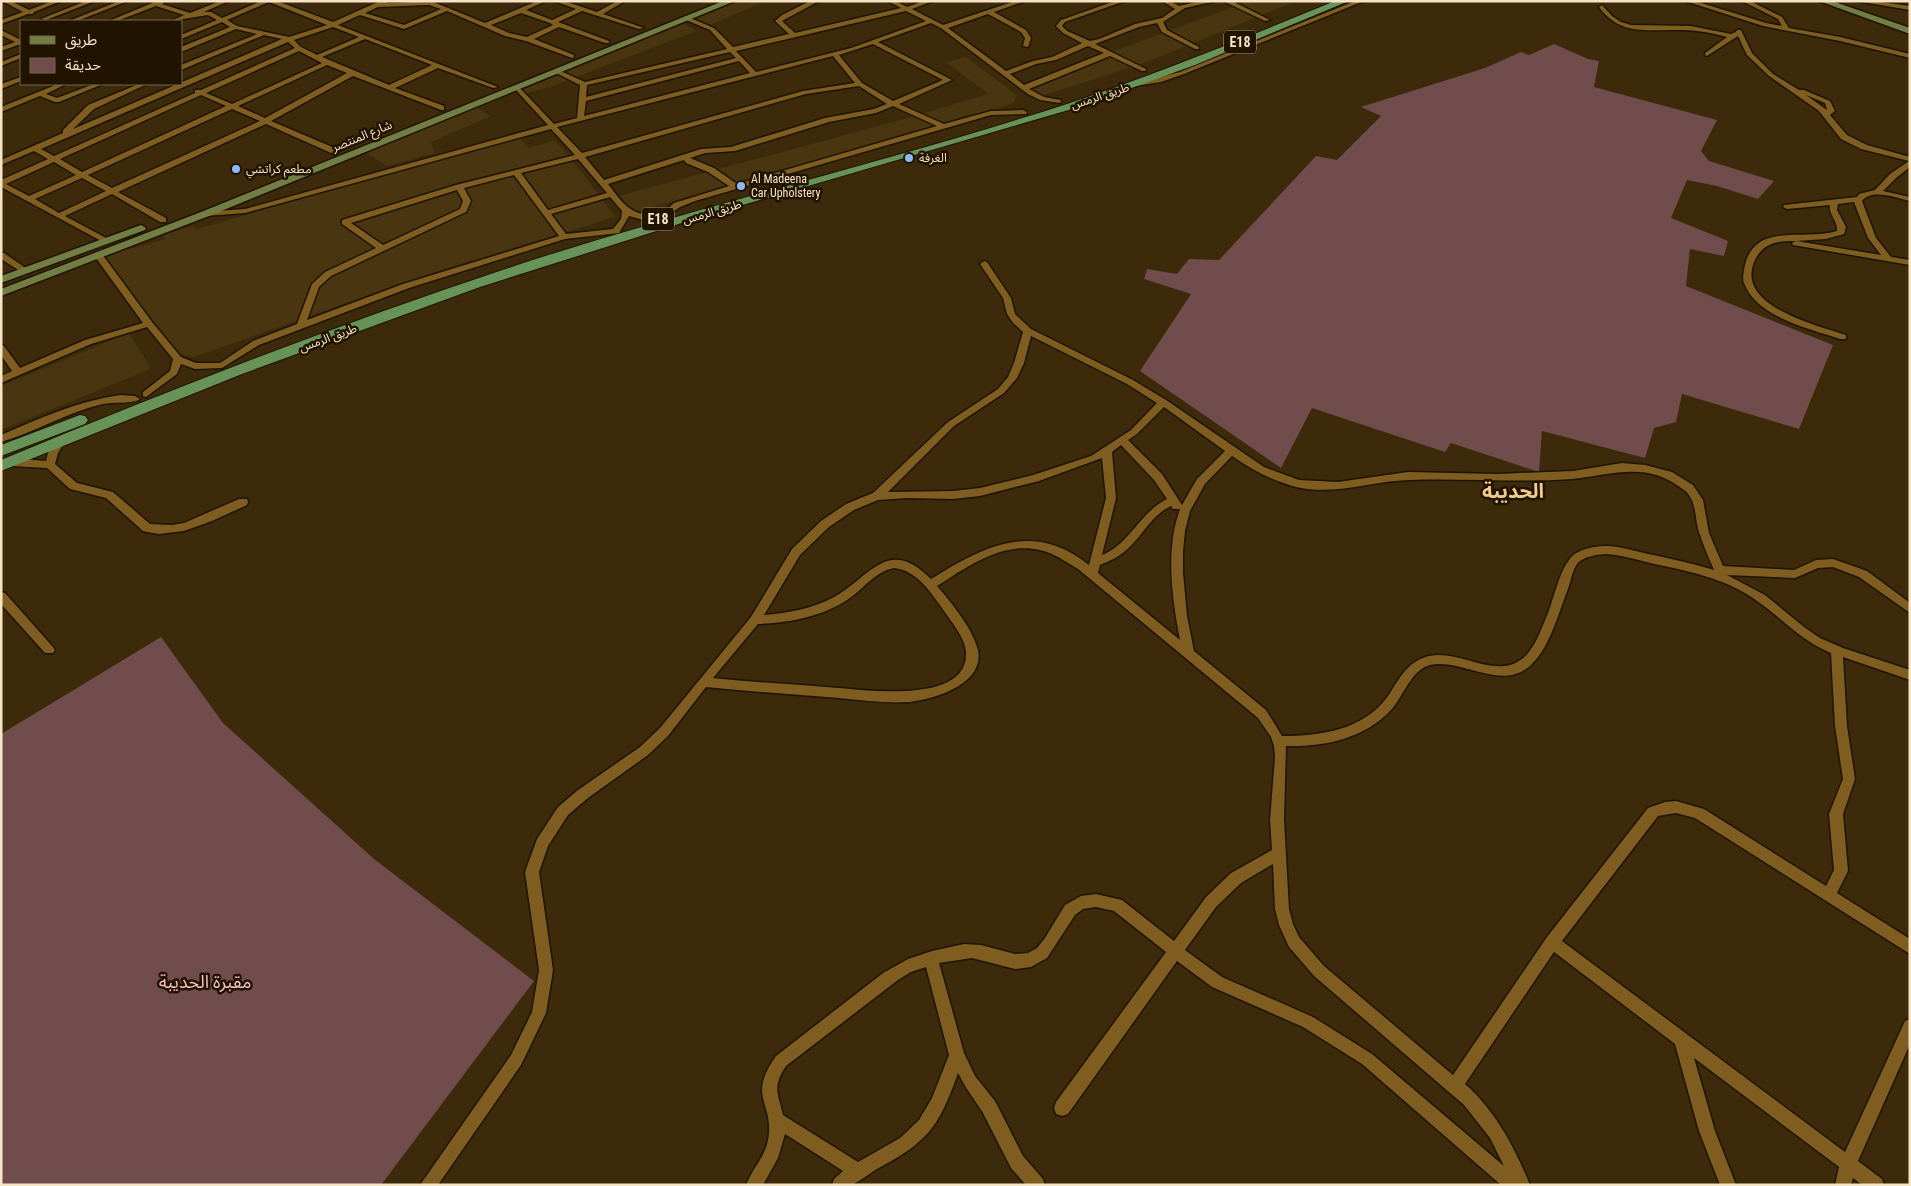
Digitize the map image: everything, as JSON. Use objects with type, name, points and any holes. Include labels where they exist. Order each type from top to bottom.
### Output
[{"type":"highway","name":"طريق الرمس","points":[[1,451],[221,365],[469,277],[616,231],[1059,100],[1144,70],[1319,1]]},
{"type":"highway","name":"طريق الرمس","points":[[6,464],[180,394],[475,284],[585,249],[1037,117],[1136,84],[1344,1]]},
{"type":"main road","name":"شارع المنتصر","points":[[1,280],[163,220],[709,1]]},
{"type":"main road","name":"شارع المنتصر","points":[[1,293],[205,214],[731,1]]},
{"type":"main road","points":[[1823,1],[1910,31]]},
{"type":"street","points":[[5,1],[47,20],[92,1]]},
{"type":"street","points":[[1,9],[24,1]]},
{"type":"street","points":[[1,22],[58,1]]},
{"type":"street","points":[[75,20],[125,1]]},
{"type":"street","points":[[177,20],[226,1]]},
{"type":"street","points":[[182,37],[269,1],[495,87]]},
{"type":"street","points":[[182,83],[289,39],[332,25],[386,1]]},
{"type":"street","points":[[486,25],[543,1]]},
{"type":"street","points":[[557,1],[641,28]]},
{"type":"street","points":[[596,14],[622,1]]},
{"type":"street","points":[[794,35],[778,21],[800,4],[816,1]]},
{"type":"street","points":[[891,1],[943,27],[1027,91],[1042,99],[1059,100]]},
{"type":"street","points":[[556,71],[584,84],[730,48],[906,9],[930,1]]},
{"type":"street","points":[[943,27],[1022,1]]},
{"type":"street","points":[[1122,1],[1063,21],[1060,25],[1065,32],[1144,70]]},
{"type":"street","points":[[1165,1],[1178,8]]},
{"type":"street","points":[[1005,74],[1035,62],[1054,59],[1078,46],[1101,41],[1146,22],[1160,22],[1168,18],[1178,8],[1195,2],[1213,1]]},
{"type":"street","points":[[1226,1],[1267,20]]},
{"type":"street","points":[[1136,84],[1161,80],[1182,73],[1361,1]]},
{"type":"street","points":[[1688,1],[1744,19],[1910,56]]},
{"type":"street","points":[[1745,1],[1780,18],[1787,29]]},
{"type":"street","points":[[1859,1],[1910,8]]},
{"type":"street","points":[[115,20],[160,2],[191,15],[208,13],[235,27],[289,39],[299,48],[327,63],[441,108]]},
{"type":"street","points":[[377,5],[427,2],[507,35],[528,39],[572,56]]},
{"type":"street","points":[[1602,7],[1612,20],[1638,28],[1651,30],[1689,28],[1733,37]]},
{"type":"street","points":[[360,12],[404,27],[446,9]]},
{"type":"street","points":[[519,10],[607,42]]},
{"type":"street","points":[[528,39],[582,10]]},
{"type":"street","points":[[989,12],[1024,31],[1028,38],[1026,46]]},
{"type":"street","points":[[688,19],[712,29],[754,74]]},
{"type":"street","points":[[1707,54],[1733,37],[1739,31],[1744,19]]},
{"type":"street","points":[[205,214],[245,211],[553,126],[875,43],[931,21]]},
{"type":"street","points":[[1160,22],[1164,31],[1197,48]]},
{"type":"street","points":[[182,50],[235,27]]},
{"type":"street","points":[[1739,31],[1749,54],[1771,75],[1827,114],[1839,132],[1849,140],[1864,147],[1910,159]]},
{"type":"street","points":[[2,33],[20,42]]},
{"type":"street","points":[[183,66],[264,33]]},
{"type":"street","points":[[317,58],[365,37]]},
{"type":"street","points":[[1,49],[20,42]]},
{"type":"street","points":[[604,183],[704,151],[732,149],[893,104],[949,80],[875,43]]},
{"type":"street","points":[[1,183],[299,48]]},
{"type":"street","points":[[835,54],[860,84],[893,104],[942,126]]},
{"type":"street","points":[[1027,91],[1111,54]]},
{"type":"street","points":[[1,64],[20,56]]},
{"type":"street","points":[[583,100],[740,59]]},
{"type":"street","points":[[29,199],[327,63]]},
{"type":"street","points":[[391,87],[438,65]]},
{"type":"street","points":[[183,66],[206,74]]},
{"type":"street","points":[[58,216],[264,122],[353,73]]},
{"type":"street","points":[[1,87],[20,79]]},
{"type":"street","points":[[580,119],[584,84]]},
{"type":"street","points":[[382,248],[345,222],[459,187],[672,132],[805,92],[860,84]]},
{"type":"street","points":[[38,85],[48,90]]},
{"type":"street","points":[[1,110],[60,85]]},
{"type":"street","points":[[38,94],[57,101],[97,85]]},
{"type":"street","points":[[64,135],[91,107],[142,85]]},
{"type":"street","points":[[1,162],[178,85]]},
{"type":"street","points":[[182,85],[334,151]]},
{"type":"street","points":[[516,87],[604,183],[626,211],[637,216],[661,218],[686,200],[942,126],[996,112],[1028,108],[1027,91]]},
{"type":"street","points":[[34,148],[163,220]]},
{"type":"street","points":[[686,157],[689,161],[717,173],[734,186]]},
{"type":"street","points":[[1787,207],[1859,199],[1878,192],[1893,176],[1910,163]]},
{"type":"street","points":[[516,172],[564,237]]},
{"type":"street","points":[[1,183],[106,241]]},
{"type":"street","points":[[301,326],[315,286],[328,274],[463,210],[467,201],[459,187]]},
{"type":"street","points":[[1878,192],[1910,199]]},
{"type":"street","points":[[546,213],[613,194]]},
{"type":"street","points":[[1859,199],[1859,205],[1872,238],[1888,259]]},
{"type":"street","points":[[1834,202],[1833,210],[1842,226],[1841,232],[1827,236],[1766,241],[1756,249],[1747,275],[1751,290],[1768,307],[1781,314],[1843,338]]},
{"type":"street","points":[[99,256],[149,324],[178,359],[195,366],[221,365],[248,347],[414,283],[564,237],[616,231],[625,220],[626,211]]},
{"type":"street","points":[[1775,240],[1910,262]]},
{"type":"street","points":[[1,255],[26,271]]},
{"type":"street","points":[[984,264],[1007,298],[1011,314],[1028,331],[1130,382],[1163,402],[1260,470],[1278,478],[1318,486],[1338,486],[1408,476],[1496,478],[1587,474],[1622,468],[1645,469],[1668,475],[1689,488],[1698,500],[1704,533],[1720,574],[1752,591],[1814,640],[1837,650],[1910,675]]},
{"type":"street","points":[[1,380],[88,342],[149,324]]},
{"type":"street","points":[[877,496],[935,438],[1001,390],[1012,378],[1019,363],[1028,331]]},
{"type":"street","points":[[1,348],[18,373]]},
{"type":"street","points":[[1,439],[98,401],[121,397],[141,397],[174,372],[178,359]]},
{"type":"street","points":[[428,1185],[516,1060],[539,1013],[546,970],[532,872],[542,843],[563,811],[596,784],[644,751],[664,732],[755,620],[796,552],[825,524],[850,506],[877,496],[907,494],[953,495],[980,492],[1077,466],[1107,452],[1123,441],[1163,402]]},
{"type":"street","points":[[1123,441],[1158,477],[1174,500],[1183,521]]},
{"type":"street","points":[[50,464],[53,453],[60,442]]},
{"type":"street","points":[[1189,655],[1176,572],[1183,521],[1194,491],[1232,450]]},
{"type":"street","points":[[1092,575],[1111,498],[1107,452]]},
{"type":"street","points":[[6,464],[50,464],[74,486],[109,495],[147,528],[155,530],[176,530],[243,502]]},
{"type":"street","points":[[1096,562],[1118,552],[1140,531],[1150,514],[1157,507],[1174,500]]},
{"type":"street","points":[[930,585],[979,554],[995,547],[1032,544],[1056,550],[1068,556],[1092,575],[1262,714],[1270,724],[1278,741],[1282,757],[1277,820],[1282,909],[1290,934],[1305,957],[1470,1099],[1496,1132],[1522,1185]]},
{"type":"street","points":[[1278,741],[1322,740],[1358,728],[1372,720],[1386,706],[1414,668],[1428,661],[1445,660],[1487,670],[1501,670],[1524,664],[1532,657],[1537,648],[1573,562],[1591,551],[1618,551],[1720,574],[1794,574],[1816,564],[1838,564],[1863,574],[1910,609]]},
{"type":"street","points":[[703,682],[870,698],[901,698],[943,688],[956,682],[966,673],[972,662],[972,650],[961,628],[930,585],[912,568],[893,564],[876,570],[839,599],[820,609],[784,618],[755,620]]},
{"type":"street","points":[[1,596],[50,650]]},
{"type":"street","points":[[1828,895],[1840,871],[1836,814],[1849,779],[1841,726],[1837,650]]},
{"type":"street","points":[[1455,1085],[1552,942],[1654,812],[1662,808],[1686,808],[1698,813],[1910,947]]},
{"type":"street","points":[[1062,1108],[1202,914],[1223,888],[1251,868],[1280,853]]},
{"type":"street","points":[[754,1185],[773,1151],[777,1130],[768,1089],[770,1079],[781,1061],[902,969],[969,951],[1018,962],[1032,960],[1042,952],[1070,910],[1080,904],[1092,901],[1117,906],[1217,982],[1308,1022],[1367,1059],[1514,1185]]},
{"type":"street","points":[[1552,942],[1876,1185]]},
{"type":"street","points":[[931,961],[957,1055],[970,1081],[989,1107],[1018,1162],[1038,1185]]},
{"type":"street","points":[[1842,1185],[1848,1164],[1910,1026]]},
{"type":"street","points":[[1681,1038],[1706,1131],[1728,1185]]},
{"type":"street","points":[[840,1185],[858,1170],[906,1144],[924,1126],[940,1104],[957,1055]]},
{"type":"street","points":[[776,1120],[858,1170]]},
{"type":"shaded area","points":[[736,1],[766,1],[705,27],[692,20]]},
{"type":"shaded area","points":[[1249,1],[1296,1],[1147,62],[1039,97],[1023,85]]},
{"type":"shaded area","points":[[682,22],[696,31],[550,87],[519,95],[517,89]]},
{"type":"shaded area","points":[[966,57],[1017,95],[1014,102],[1004,107],[632,213],[619,196],[908,118],[988,94],[946,62]]},
{"type":"shaded area","points":[[475,107],[491,116],[431,142],[435,153],[387,166],[364,152]]},
{"type":"shaded area","points":[[519,137],[529,148],[555,140],[585,176],[615,217],[435,272],[194,357],[176,353],[118,280],[103,256],[166,239],[164,235],[193,226],[196,229]]},
{"type":"shaded area","points":[[129,333],[150,366],[148,370],[1,430],[1,386]]},
{"type":"green space","points":[[1554,44],[1588,59],[1599,61],[1594,87],[1717,120],[1701,151],[1709,161],[1774,181],[1758,199],[1717,186],[1687,180],[1671,218],[1728,241],[1724,256],[1690,249],[1686,286],[1833,345],[1799,429],[1682,394],[1676,422],[1654,428],[1645,458],[1542,431],[1539,472],[1451,443],[1445,452],[1312,408],[1281,468],[1140,371],[1191,294],[1144,279],[1147,269],[1177,274],[1189,259],[1219,260],[1316,156],[1337,160],[1381,116],[1361,107],[1485,68],[1521,52],[1529,55]]},
{"type":"green space","name":"مقبرة الحديبة","points":[[161,637],[223,723],[374,859],[534,981],[381,1185],[1,1185],[1,734]]},
{"type":"place","name":"الغرفة","points":[[909,158]]},
{"type":"place","name":"مطعم كراتشي","points":[[236,169]]},
{"type":"place","name":"Al Madeena Car Upholstery","points":[[741,186]]},
{"type":"district","name":"الحديبة","points":[[1513,491]]}]
